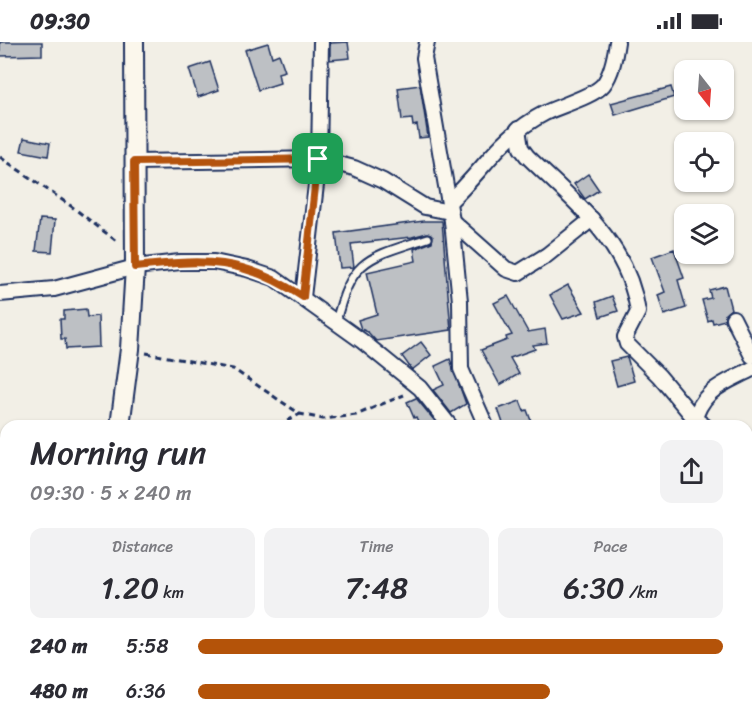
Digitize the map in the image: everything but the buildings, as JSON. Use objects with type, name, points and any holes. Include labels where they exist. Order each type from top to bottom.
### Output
[{"type":"street","points":[[121,420],[130,349],[134,259],[135,42]]},
{"type":"street","points":[[303,297],[318,159],[321,42]]},
{"type":"street","points":[[427,42],[424,58],[450,212],[460,301],[461,369],[483,420]]},
{"type":"street","points":[[450,212],[466,186],[502,141],[558,106],[601,88],[608,77],[616,42]]},
{"type":"street","points":[[518,129],[521,148],[527,156],[592,219],[617,251],[636,295],[638,312],[625,337],[627,344],[659,375],[694,420]]},
{"type":"street","points":[[134,162],[318,159],[354,168],[383,181],[425,207],[450,212],[506,269],[518,273],[547,255],[592,219]]},
{"type":"street","points":[[0,294],[54,289],[134,259],[214,262],[274,278],[303,297],[420,388],[445,420]]},
{"type":"street","points":[[733,318],[752,356]]},
{"type":"street","points":[[698,420],[702,400],[710,392],[752,369]]},
{"type":"lane","points":[[336,322],[350,278],[365,262],[383,253],[428,238]]},
{"type":"path","points":[[0,157],[71,206],[134,259]]},
{"type":"path","points":[[130,349],[170,360],[233,369],[300,414],[323,419],[356,415],[420,388]]},
{"type":"path","points":[[289,420],[300,414]]},
{"type":"route","points":[[318,159],[303,297],[274,278],[214,262],[180,262],[135,267],[134,162],[318,159]]}]
